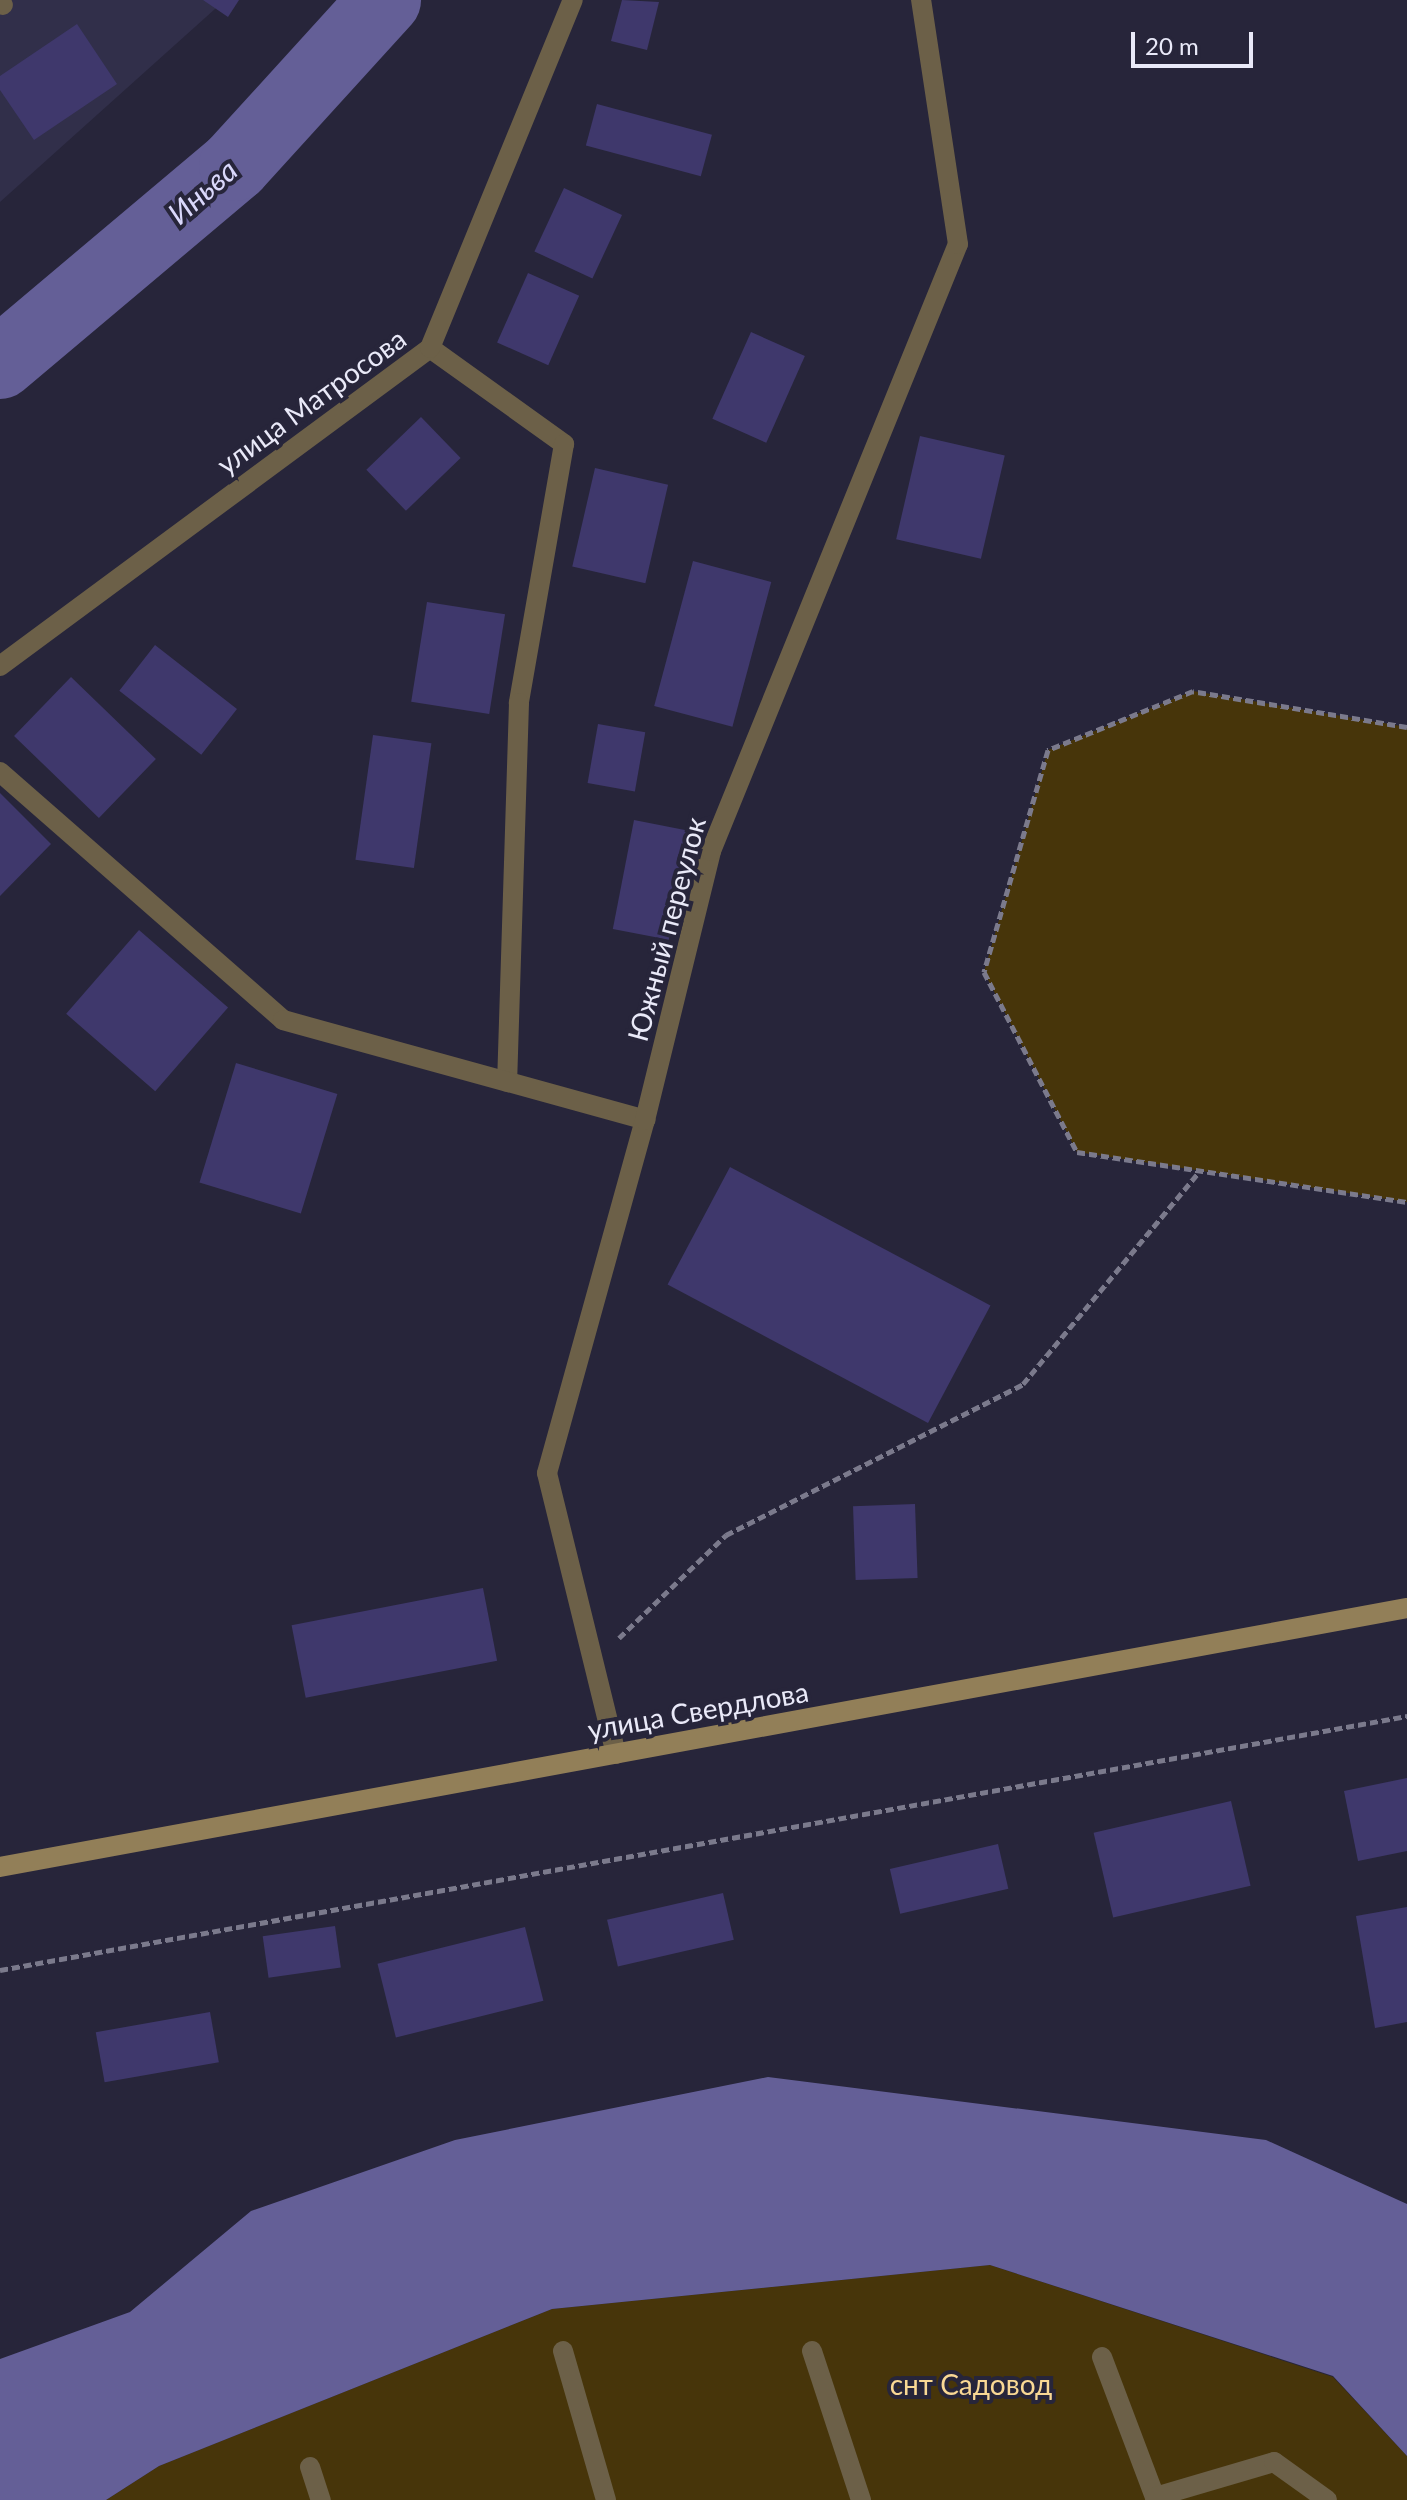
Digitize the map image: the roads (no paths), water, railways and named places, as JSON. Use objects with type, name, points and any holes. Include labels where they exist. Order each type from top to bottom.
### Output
[{"type":"main road","name":"улица Свердлова","points":[[0,1867],[1407,1608]]},
{"type":"street","name":"улица Матросова","points":[[0,666],[430,348],[573,0]]},
{"type":"street","name":"Южный переулок","points":[[616,1754],[547,1473],[645,1120],[711,851],[958,244],[921,0]]},
{"type":"street","points":[[430,348],[564,444],[519,703],[507,1082]]},
{"type":"street","points":[[0,772],[283,1020],[645,1120]]},
{"type":"street","points":[[563,2351],[606,2500]]},
{"type":"street","points":[[812,2351],[861,2500]]},
{"type":"street","points":[[1102,2357],[1153,2499],[1274,2462],[1327,2500]]},
{"type":"street","points":[[310,2467],[321,2500]]},
{"type":"waterway","name":"Иньва","points":[[0,363],[235,165],[385,0]]},
{"type":"park label","name":"снт Садовод","points":[[971,2384]]}]
